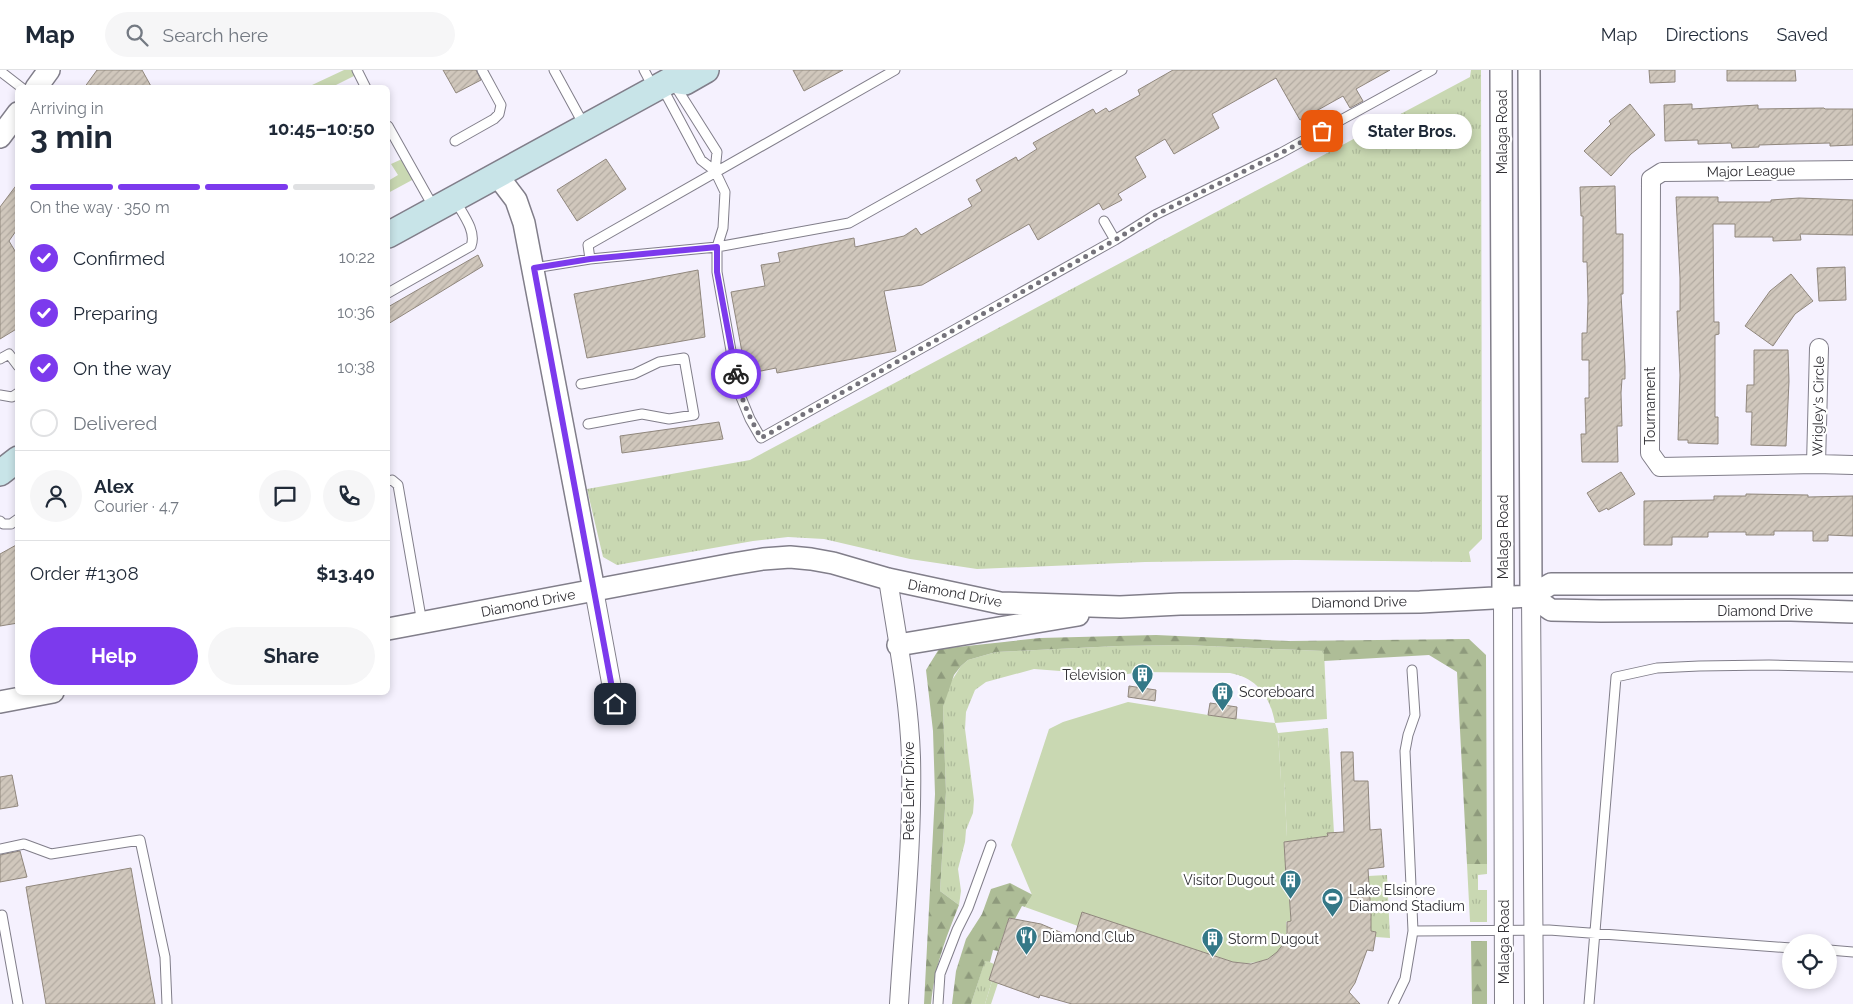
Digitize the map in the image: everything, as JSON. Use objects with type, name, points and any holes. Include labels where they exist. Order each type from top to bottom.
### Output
[{"type":"main road","points":[[390,234],[585,127],[661,79],[685,82],[706,70]]},
{"type":"main road","points":[[0,473],[15,461]]},
{"type":"street","points":[[38,85],[48,70]]},
{"type":"street","name":"Malaga Road","points":[[1501,70],[1504,1004]]},
{"type":"street","name":"Malaga Road","points":[[1529,70],[1534,1004]]},
{"type":"street","points":[[0,137],[15,117]]},
{"type":"street","name":"Major League","points":[[1651,179],[1662,172],[1853,170]]},
{"type":"street","points":[[497,175],[516,200],[524,223],[615,704]]},
{"type":"street","name":"Tournament","points":[[1651,179],[1650,453],[1660,466],[1853,465]]},
{"type":"street","name":"Wrigley's Circle","points":[[1816,464],[1819,348]]},
{"type":"street","name":"Diamond Drive","points":[[390,629],[741,563],[790,557],[833,563],[888,579],[1000,603],[1120,607],[1180,604],[1420,602],[1531,596],[1550,584],[1853,584]]},
{"type":"street","name":"Pete Lehr Drive","points":[[888,579],[906,693],[911,756],[899,1004]]},
{"type":"street","name":"Diamond Drive","points":[[1531,596],[1551,610],[1791,610],[1853,612]]},
{"type":"street","points":[[898,645],[1120,607]]},
{"type":"street","points":[[0,702],[37,695]]},
{"type":"lane","points":[[357,70],[364,85]]},
{"type":"lane","points":[[455,141],[494,119],[499,114],[501,105],[482,70]]},
{"type":"lane","points":[[554,70],[585,127]]},
{"type":"lane","points":[[590,259],[588,245],[895,70]]},
{"type":"lane","points":[[534,268],[590,259],[717,247],[849,223],[1122,70]]},
{"type":"lane","points":[[661,79],[701,160],[715,171],[725,192],[723,228],[717,247],[717,272],[738,390],[761,438],[1115,240],[1155,215],[1281,153],[1432,70]]},
{"type":"lane","points":[[0,71],[18,85]]},
{"type":"lane","points":[[661,79],[717,152],[715,171]]},
{"type":"lane","points":[[390,129],[444,204],[472,233],[474,240],[471,246],[390,292]]},
{"type":"lane","points":[[1104,221],[1115,240]]},
{"type":"lane","points":[[0,359],[9,354],[15,362]]},
{"type":"lane","points":[[581,384],[634,374],[659,362],[684,358],[694,415],[669,419],[642,414],[588,424]]},
{"type":"lane","points":[[0,395],[15,398]]},
{"type":"lane","points":[[390,480],[392,480],[398,486],[422,623]]},
{"type":"lane","points":[[0,521],[3,524],[10,524],[15,521]]},
{"type":"lane","points":[[1589,1004],[1616,677],[1657,668],[1699,666],[1853,667]]},
{"type":"lane","points":[[1393,1004],[1405,979],[1412,931],[1405,751],[1415,715],[1412,670]]},
{"type":"lane","points":[[0,848],[24,844],[51,854],[140,840],[165,957],[167,1004]]},
{"type":"lane","points":[[938,1004],[940,974],[957,930],[968,908],[991,845]]},
{"type":"lane","points":[[0,916],[2,915],[18,1004]]},
{"type":"lane","points":[[1412,931],[1534,931],[1782,947]]},
{"type":"lane","points":[[1837,951],[1853,952]]},
{"type":"green space","points":[[344,70],[353,70],[356,75],[336,85],[312,85]]},
{"type":"green space","points":[[1471,70],[1481,70],[1482,539],[1469,552],[1471,562],[1296,560],[1145,562],[977,569],[910,559],[824,539],[788,537],[753,541],[617,565],[603,557],[587,489],[750,460],[1470,77]]},
{"type":"green space","points":[[402,159],[414,179],[390,192],[390,180],[398,175],[391,164]]},
{"type":"green space","points":[[1156,635],[1289,641],[1469,639],[1486,655],[1487,864],[1467,864],[1457,672],[1429,655],[1324,661],[1324,651],[1183,645],[996,652],[968,660],[961,666],[954,675],[943,707],[946,792],[940,891],[959,905],[941,953],[931,1004],[924,1004],[935,794],[933,731],[926,670],[939,649],[1040,638]]},
{"type":"green space","points":[[1183,645],[1324,651],[1327,719],[1275,723],[1270,704],[1261,690],[1248,679],[1230,673],[1140,672],[1109,677],[1034,669],[986,682],[975,690],[966,712],[965,729],[974,800],[973,813],[966,830],[958,869],[961,891],[959,905],[940,891],[946,792],[943,707],[949,685],[961,666],[968,660],[996,652]]},
{"type":"green space","points":[[1128,702],[1208,715],[1275,723],[1278,733],[1281,780],[1284,780],[1287,837],[1291,837],[1291,841],[1284,842],[1291,921],[1286,922],[1287,933],[1284,943],[1272,956],[1254,962],[1233,962],[1083,913],[1078,926],[1025,907],[1032,895],[1011,845],[1049,729],[1063,722]]},
{"type":"green space","points":[[1328,728],[1334,833],[1327,833],[1328,836],[1291,841],[1291,837],[1287,837],[1284,781],[1281,781],[1278,733]]},
{"type":"green space","points":[[1467,864],[1487,864],[1487,874],[1478,875],[1478,890],[1487,890],[1487,922],[1470,922]]},
{"type":"green space","points":[[1387,875],[1390,938],[1376,937],[1376,932],[1371,931],[1368,876]]},
{"type":"green space","points":[[1010,883],[1033,895],[1025,907],[1022,906],[1015,919],[1009,918],[998,951],[993,950],[990,962],[985,961],[971,1004],[952,1004],[956,971],[966,939],[982,914],[991,889]]},
{"type":"green space","points":[[1471,941],[1487,941],[1487,1004],[1472,1004]]},
{"type":"green space","points":[[985,960],[994,964],[989,980],[992,981],[985,1004],[971,1004]]},
{"type":"green space","points":[[992,981],[998,983],[991,1004],[985,1004]]},
{"type":"building","points":[[97,70],[142,70],[150,85],[86,85]]},
{"type":"building","points":[[443,70],[476,70],[481,80],[456,93]]},
{"type":"building","points":[[793,70],[843,70],[804,91]]},
{"type":"building","points":[[1173,70],[1390,70],[1356,89],[1363,101],[1350,108],[1343,96],[1300,120],[1276,78],[1212,114],[1219,128],[1174,154],[1165,139],[1135,157],[1146,177],[1118,194],[1122,200],[1103,210],[1099,203],[1038,240],[1029,224],[922,285],[884,291],[896,351],[777,373],[776,368],[746,374],[731,292],[765,286],[761,265],[780,262],[778,253],[854,238],[855,247],[904,236],[916,228],[921,235],[972,206],[968,199],[982,191],[976,180],[1016,157],[1018,161],[1037,149],[1033,143],[1093,109],[1096,114],[1106,108],[1109,112],[1140,95],[1138,90]]},
{"type":"building","points":[[1649,70],[1675,70],[1675,82],[1650,83]]},
{"type":"building","points":[[1727,70],[1795,70],[1796,81],[1727,81]]},
{"type":"building","points":[[1630,104],[1655,135],[1631,154],[1611,176],[1584,151],[1611,124],[1609,121]]},
{"type":"building","points":[[1692,104],[1692,109],[1758,105],[1758,109],[1853,109],[1853,145],[1830,146],[1830,143],[1759,145],[1759,147],[1732,148],[1731,143],[1698,144],[1698,140],[1665,141],[1664,105]]},
{"type":"building","points":[[606,159],[626,189],[577,221],[557,190]]},
{"type":"building","points":[[1615,186],[1616,234],[1623,234],[1623,294],[1621,294],[1625,366],[1625,379],[1622,379],[1621,393],[1622,426],[1617,426],[1618,462],[1582,462],[1581,434],[1586,434],[1585,398],[1589,398],[1589,360],[1582,360],[1582,333],[1587,333],[1588,301],[1587,262],[1583,262],[1583,216],[1581,216],[1580,187]]},
{"type":"building","points":[[15,187],[15,232],[9,241],[15,251],[15,330],[0,339],[0,207]]},
{"type":"building","points":[[1676,197],[1718,197],[1718,202],[1771,202],[1771,200],[1799,198],[1853,200],[1853,235],[1800,234],[1801,240],[1773,241],[1773,237],[1735,237],[1735,224],[1713,224],[1714,322],[1719,322],[1719,334],[1715,335],[1715,417],[1718,417],[1718,444],[1688,443],[1688,440],[1678,440],[1680,375],[1677,311],[1680,311],[1680,278]]},
{"type":"building","points":[[478,255],[483,266],[390,323],[390,306]]},
{"type":"building","points":[[1845,267],[1846,300],[1819,301],[1817,268]]},
{"type":"building","points":[[698,270],[705,337],[587,358],[574,294]]},
{"type":"building","points":[[1791,274],[1813,301],[1795,314],[1773,346],[1745,326],[1770,291]]},
{"type":"building","points":[[1754,350],[1788,350],[1789,381],[1786,446],[1751,445],[1752,412],[1746,412],[1747,385],[1754,385]]},
{"type":"building","points":[[719,422],[723,439],[622,453],[620,436]]},
{"type":"building","points":[[1621,472],[1635,494],[1608,510],[1607,508],[1599,512],[1587,493]]},
{"type":"building","points":[[1746,494],[1808,495],[1808,497],[1853,496],[1853,536],[1828,535],[1828,541],[1813,541],[1813,531],[1774,531],[1774,535],[1746,535],[1746,532],[1708,532],[1708,537],[1672,537],[1672,545],[1644,545],[1644,501],[1714,500],[1714,496],[1746,496]]},
{"type":"building","points":[[15,546],[15,624],[0,626],[0,554]]},
{"type":"building","name":"Television","points":[[1129,686],[1156,690],[1155,701],[1128,697]]},
{"type":"building","name":"Scoreboard","points":[[1210,703],[1237,707],[1236,719],[1208,715]]},
{"type":"building","name":"Lake Elsinore Diamond Stadium","points":[[1341,752],[1353,752],[1354,781],[1368,781],[1370,830],[1381,829],[1384,867],[1368,869],[1371,931],[1376,932],[1373,951],[1367,950],[1355,983],[1349,992],[1360,1004],[1072,1004],[1040,995],[1039,998],[989,980],[1009,918],[1041,924],[1074,938],[1082,912],[1233,962],[1251,964],[1268,959],[1284,943],[1287,933],[1287,922],[1291,921],[1284,842],[1328,836],[1327,833],[1344,832]]},
{"type":"building","points":[[12,775],[18,806],[0,809],[0,777]]},
{"type":"building","points":[[20,851],[27,877],[0,882],[0,855]]},
{"type":"building","points":[[131,868],[155,1004],[46,1004],[26,887]]},
{"type":"way so far","points":[[736,374],[738,390],[761,438],[1115,240],[1155,215],[1322,131]]},
{"type":"place","name":"Stater Bros.","points":[[1322,131]]},
{"type":"place","name":"Television","points":[[1142,694]]},
{"type":"place","name":"Scoreboard","points":[[1223,711]]},
{"type":"place","name":"Visitor Dugout","points":[[1291,899]]},
{"type":"place","name":"Lake Elsinore Diamond Stadium","points":[[1333,917]]},
{"type":"place","name":"Diamond Club","points":[[1026,956]]},
{"type":"place","name":"Storm Dugout","points":[[1212,958]]},
{"type":"route","points":[[615,704],[534,268],[590,259],[717,247],[717,272],[736,374]]}]
